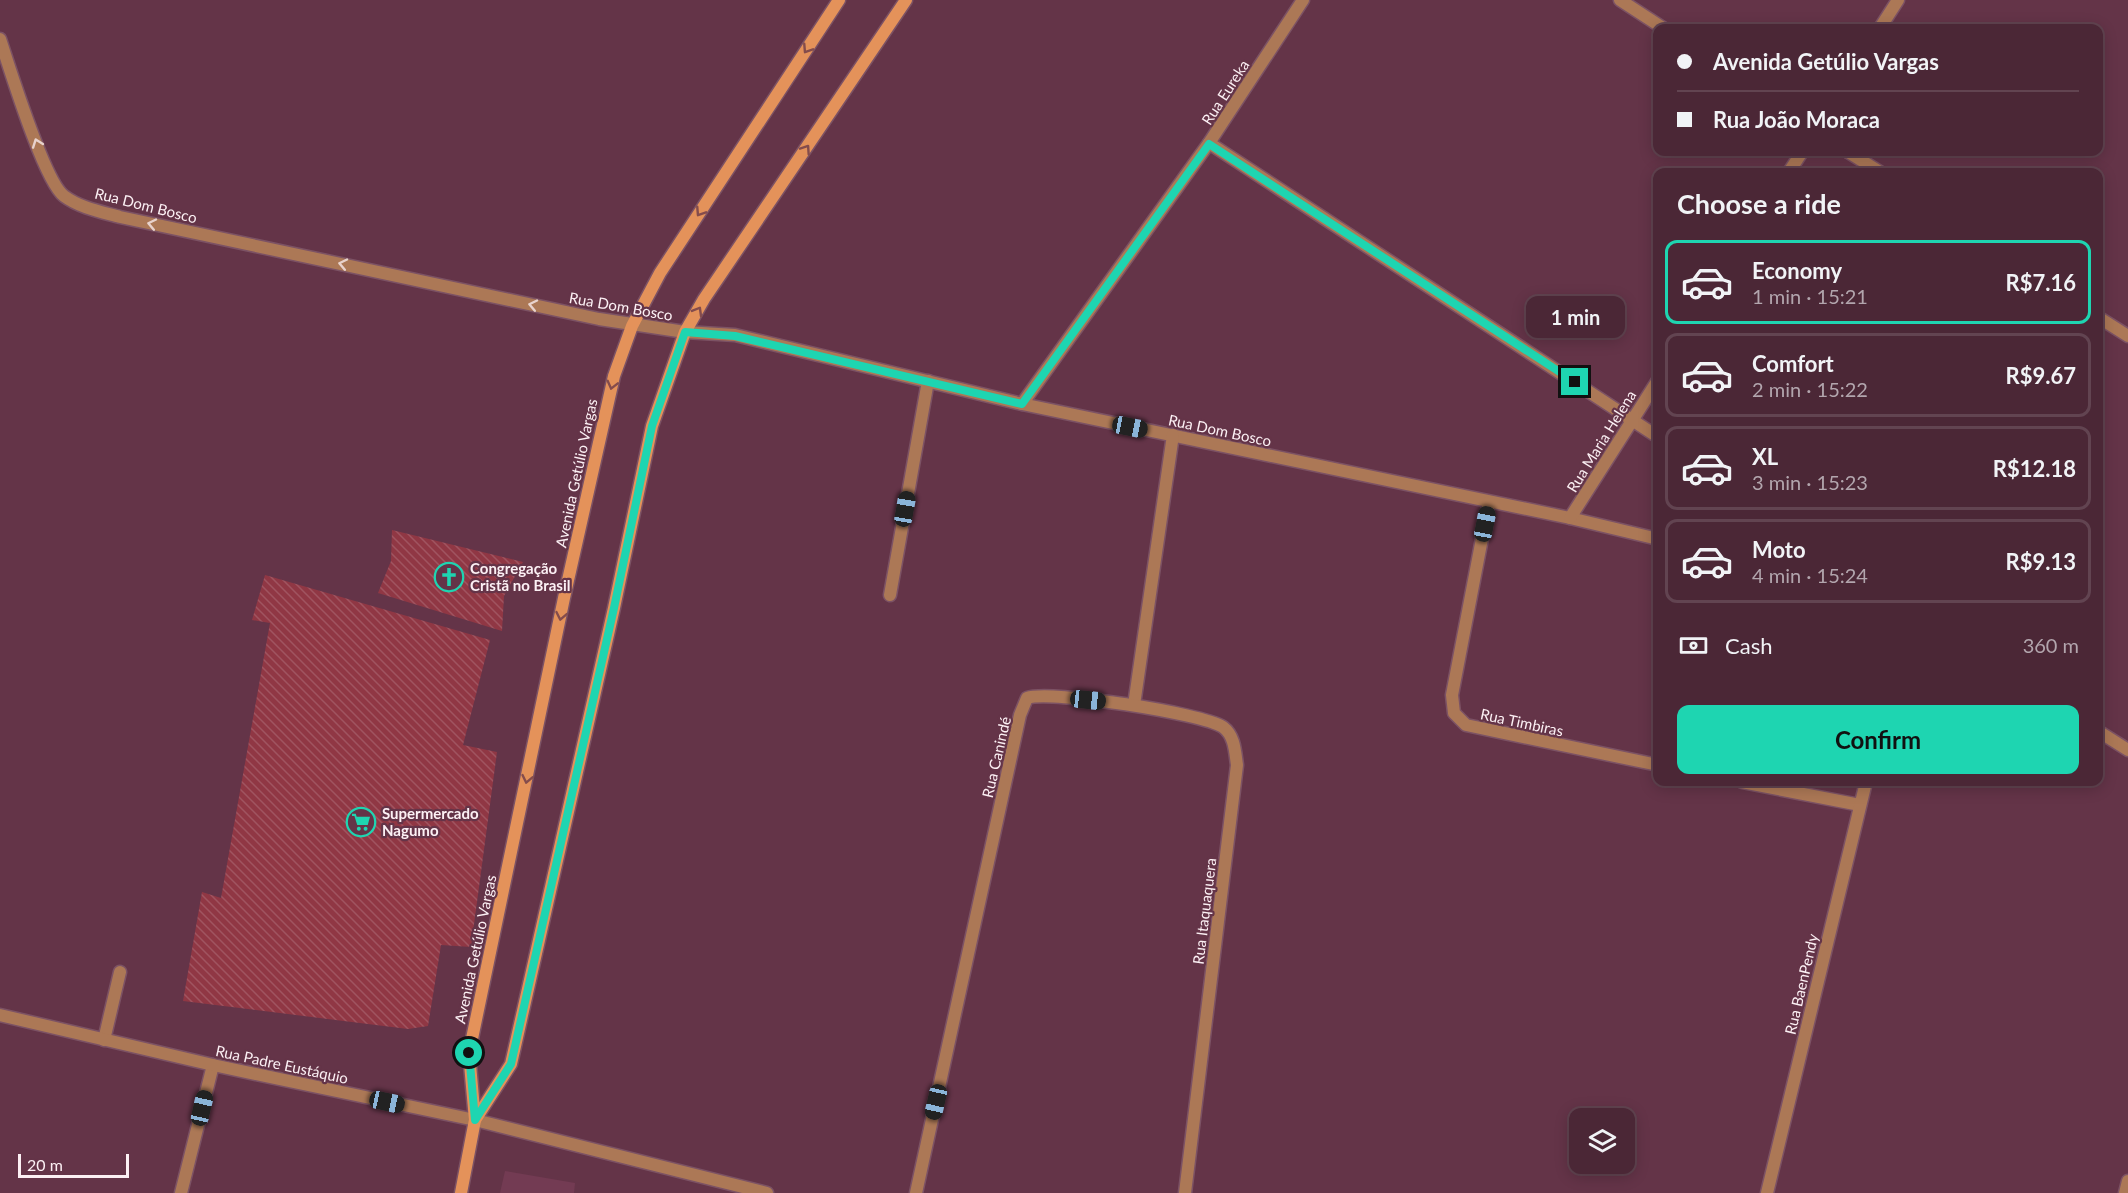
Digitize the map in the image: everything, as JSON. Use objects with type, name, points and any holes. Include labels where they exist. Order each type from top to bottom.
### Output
[{"type":"main road","name":"Avenida Getúlio Vargas","points":[[475,1120],[469,1053],[614,376],[632,326],[660,273],[839,0]]},
{"type":"main road","points":[[460,1193],[475,1120],[511,1064],[614,608],[652,426],[685,332],[704,299],[906,0]]},
{"type":"street","name":"Rua Eureka","points":[[1022,404],[1209,144],[1303,0]]},
{"type":"street","points":[[1620,0],[1657,24]]},
{"type":"street","points":[[1883,24],[1898,0]]},
{"type":"street","name":"Rua Dom Bosco","points":[[0,39],[48,173],[63,195],[88,207],[132,219],[632,326],[735,336],[1022,404],[1570,518],[1653,538]]},
{"type":"street","points":[[1209,144],[1653,434]]},
{"type":"street","points":[[1854,156],[1874,168]]},
{"type":"street","points":[[2103,320],[2128,336]]},
{"type":"street","points":[[890,594],[928,381]]},
{"type":"street","name":"Rua Maria Helena","points":[[1570,518],[1653,388]]},
{"type":"street","points":[[1134,705],[1173,435]]},
{"type":"street","name":"Rua Timbiras","points":[[1489,502],[1452,695],[1454,713],[1466,725],[1653,764]]},
{"type":"street","name":"Rua Canindé","points":[[916,1193],[1027,698],[1042,696],[1134,705]]},
{"type":"street","name":"Rua Itaquaquera","points":[[1134,705],[1209,721],[1224,728],[1234,742],[1237,765],[1185,1193]]},
{"type":"street","points":[[2103,734],[2128,750]]},
{"type":"street","points":[[1763,786],[1860,805]]},
{"type":"street","name":"Rua BaenPendy","points":[[1767,1193],[1865,786]]},
{"type":"street","points":[[104,1040],[120,972]]},
{"type":"street","name":"Rua Padre Eustáquio","points":[[0,1015],[213,1065],[475,1120],[767,1193]]},
{"type":"street","points":[[181,1193],[213,1065]]},
{"type":"street","points":[[2125,1193],[2128,1181]]},
{"type":"shaded area","points":[[505,1171],[575,1183],[574,1193],[500,1193]]},
{"type":"building","name":"Congregação Cristã no Brasil","points":[[392,530],[523,562],[504,596],[502,631],[378,593],[391,561]]},
{"type":"building","name":"Supermercado Nagumo","points":[[265,575],[490,640],[463,745],[497,752],[471,947],[441,945],[428,1026],[408,1029],[183,1001],[202,892],[221,898],[270,623],[252,620]]},
{"type":"place","name":"Congregação Cristã no Brasil","points":[[449,577]]},
{"type":"place","name":"Supermercado Nagumo","points":[[361,822]]},
{"type":"route","points":[[469,1053],[475,1120],[511,1064],[614,608],[652,426],[685,332],[735,336],[1022,404],[1209,144],[1575,382]]}]
